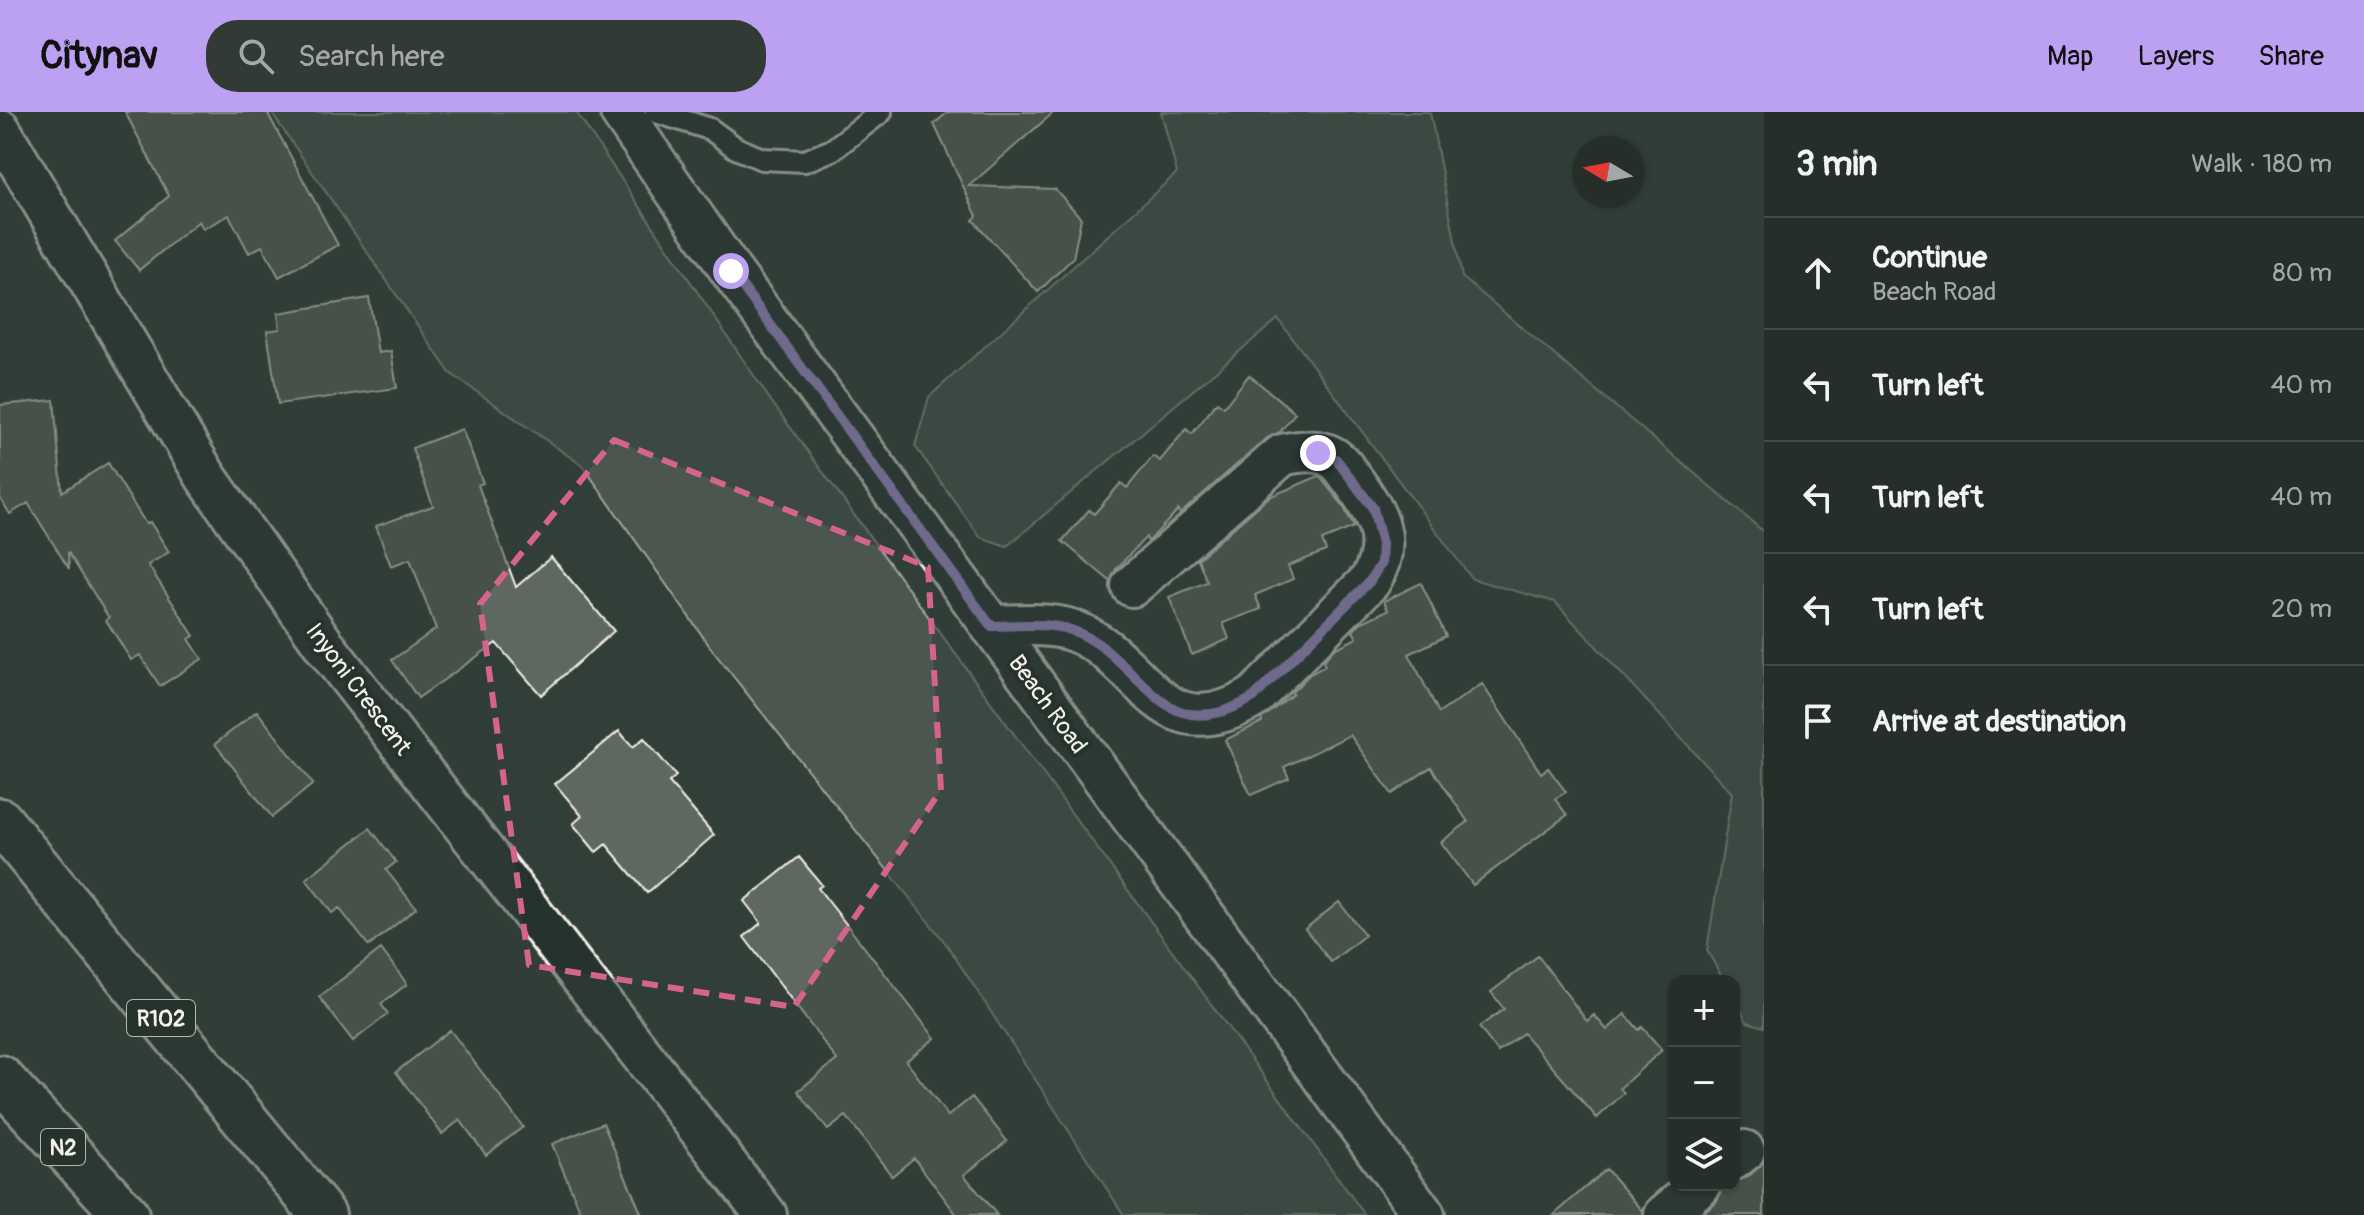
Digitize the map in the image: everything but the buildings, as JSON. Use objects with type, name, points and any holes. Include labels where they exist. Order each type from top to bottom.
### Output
[{"type":"main road","name":"R102","points":[[0,821],[323,1215]]},
{"type":"main road","name":"N2","points":[[0,1078],[126,1215]]},
{"type":"street","name":"Beach Road","points":[[621,112],[731,271],[1424,1215]]},
{"type":"street","name":"Inyoni Crescent","points":[[0,130],[206,477],[301,612],[766,1215]]},
{"type":"street","points":[[991,626],[1071,630],[1096,644],[1153,696],[1188,714],[1211,716],[1233,709],[1254,697],[1370,581],[1381,563],[1382,544],[1373,508],[1336,459],[1301,450],[1282,455],[1132,586]]},
{"type":"street","points":[[1665,1215],[1693,1191]]},
{"type":"lane","points":[[656,112],[710,129],[736,148],[762,159],[805,161],[832,150],[881,112]]},
{"type":"highlighted area","points":[[614,440],[928,567],[941,790],[794,1007],[529,965],[480,604]]},
{"type":"shaded area","points":[[271,112],[576,112],[771,401],[1365,1215],[1124,1215],[947,945],[713,651],[583,466],[450,373]]},
{"type":"shaded area","points":[[1161,112],[1430,112],[1462,277],[1764,532],[1764,1027],[1747,1022],[1740,1009],[1740,975],[1721,975],[1707,950],[1732,793],[1555,602],[1472,579],[1278,319],[1007,546],[980,537],[915,446],[929,397],[1177,173]]},
{"type":"route","points":[[731,271],[991,626],[1071,630],[1096,644],[1153,696],[1188,714],[1211,716],[1233,709],[1254,697],[1370,581],[1381,563],[1382,544],[1373,508],[1336,459],[1318,453]]}]
